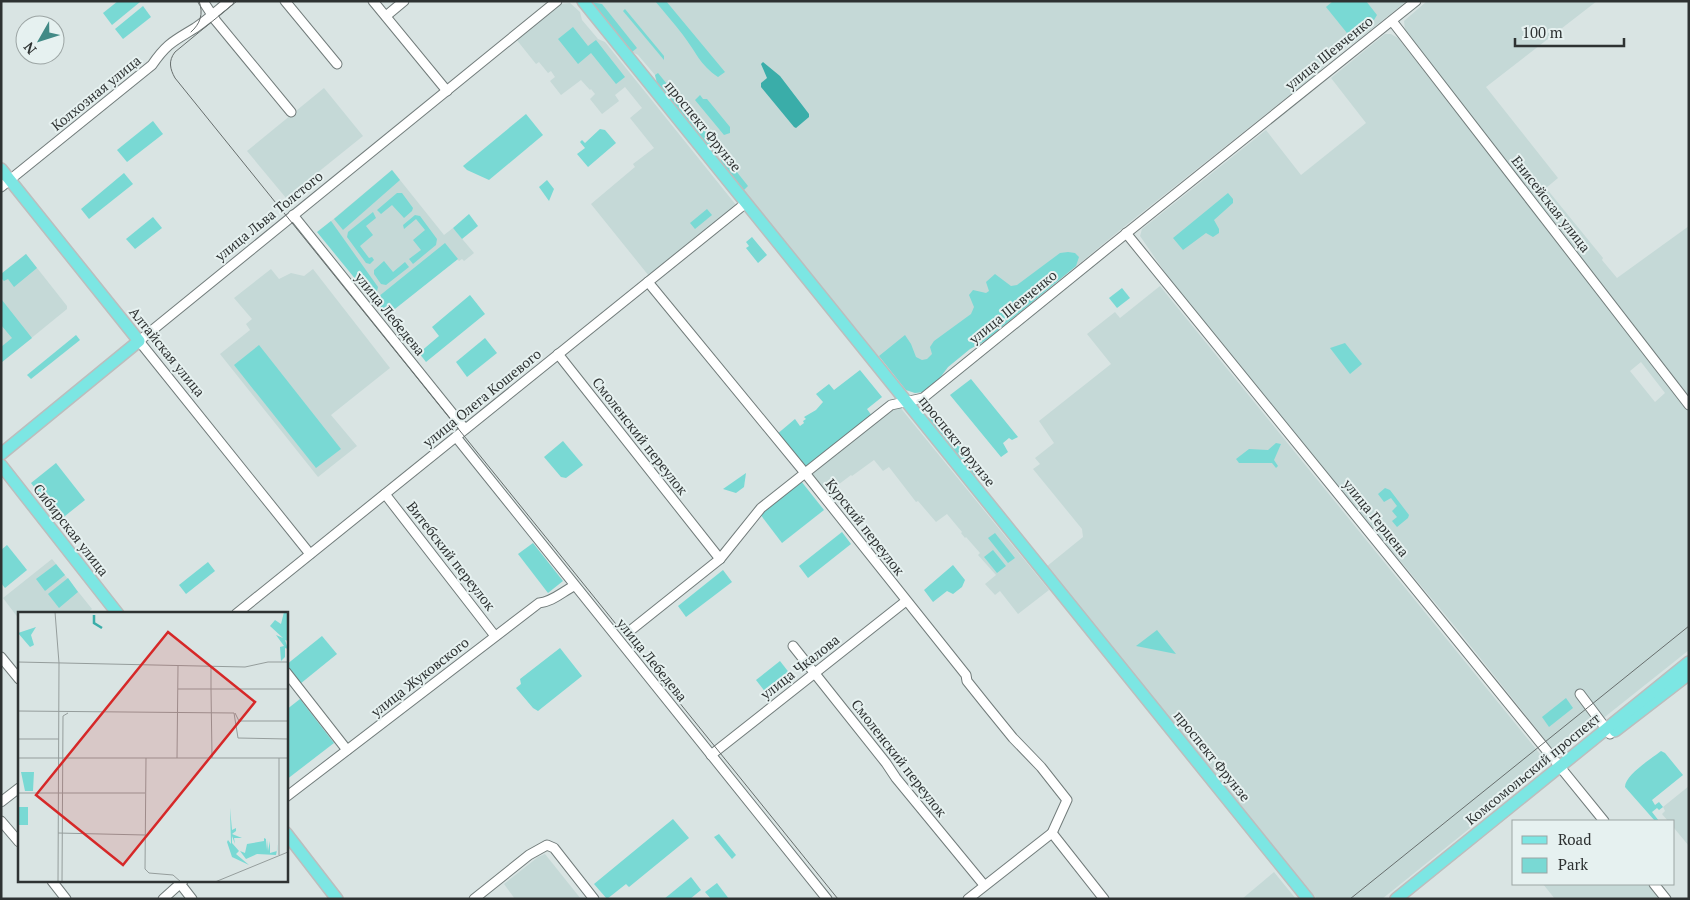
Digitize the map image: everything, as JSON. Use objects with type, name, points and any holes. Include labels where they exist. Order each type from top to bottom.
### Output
[{"type":"main road","name":"проспект Фрунзе","points":[[583,1],[1308,899]]},
{"type":"main road","name":"Алтайская улица","points":[[1,169],[6,184],[139,341]]},
{"type":"main road","name":"улица Льва Толстого","points":[[1,454],[139,341]]},
{"type":"main road","name":"Сибирская улица","points":[[1,465],[116,612]]},
{"type":"main road","name":"Комсомольский проспект","points":[[1407,899],[1609,732],[1689,662]]},
{"type":"main road","name":"Комсомольский проспект","points":[[1609,732],[1689,674]]},
{"type":"main road","name":"Комсомольский проспект","points":[[1396,899],[1562,770]]},
{"type":"main road","points":[[288,836],[337,899]]},
{"type":"street","points":[[203,1],[212,15],[291,112]]},
{"type":"street","name":"Колхозная улица","points":[[6,184],[152,65],[162,50],[179,36],[196,28],[229,1]]},
{"type":"street","points":[[285,1],[337,64]]},
{"type":"street","points":[[374,1],[447,91]]},
{"type":"street","points":[[386,16],[404,1]]},
{"type":"street","name":"улица Льва Толстого","points":[[139,341],[557,1]]},
{"type":"street","name":"улица Шевченко","points":[[631,630],[720,559],[758,510],[891,405],[923,398],[1416,1]]},
{"type":"street","name":"Енисейская улица","points":[[1392,20],[1689,405]]},
{"type":"street","name":"улица Олега Кошевого","points":[[239,612],[746,203]]},
{"type":"street","name":"улица Лебедева","points":[[293,215],[465,430]]},
{"type":"street","name":"улица Герцена","points":[[1126,233],[1603,820]]},
{"type":"street","name":"Курский переулок","points":[[648,282],[805,473],[966,675],[967,681],[1002,725],[1059,789],[1067,800],[1052,833]]},
{"type":"street","name":"Алтайская улица","points":[[139,341],[310,554]]},
{"type":"street","name":"Смоленский переулок","points":[[558,354],[720,559]]},
{"type":"street","name":"улица Лебедева","points":[[456,437],[827,899]]},
{"type":"street","name":"Витебский переулок","points":[[385,494],[495,636]]},
{"type":"street","name":"улица Жуковского","points":[[288,795],[538,603],[548,602],[574,586]]},
{"type":"street","name":"улица Чкалова","points":[[711,755],[906,601]]},
{"type":"street","name":"Смоленский переулок","points":[[793,646],[896,778],[984,885]]},
{"type":"street","points":[[1,657],[18,678]]},
{"type":"street","points":[[288,675],[348,750]]},
{"type":"street","points":[[1580,694],[1609,732]]},
{"type":"street","points":[[1,802],[18,789]]},
{"type":"street","points":[[1,821],[18,841]]},
{"type":"street","points":[[968,899],[1052,833],[1104,899]]},
{"type":"street","points":[[474,899],[529,855],[547,845],[554,848],[594,899]]},
{"type":"street","points":[[53,882],[66,899]]},
{"type":"street","points":[[163,899],[181,882],[192,899]]},
{"type":"street","points":[[1655,885],[1666,899]]},
{"type":"shaded area","points":[[591,1],[1407,1],[1355,42],[1346,46],[1329,60],[1320,71],[1125,226],[985,341],[970,349],[948,367],[939,379],[923,392],[915,393],[906,390],[657,83],[655,75],[638,55],[632,52]]},
{"type":"shaded area","points":[[1427,1],[1597,1],[1486,87],[1558,178],[1546,188],[1617,278],[1689,226],[1689,398],[1405,30],[1404,21]]},
{"type":"shaded area","points":[[570,3],[580,12],[582,20],[598,39],[605,42],[736,205],[649,276],[591,204],[635,167],[633,164],[654,148],[630,118],[642,108],[625,87],[615,95],[619,101],[602,114],[590,99],[595,94],[581,80],[561,95],[550,81],[555,77],[551,71],[548,73],[539,62],[536,64],[516,39],[561,4]]},
{"type":"shaded area","points":[[1385,34],[1391,34],[1398,38],[1689,410],[1689,650],[1562,751],[1551,747],[1457,629],[1242,371],[1173,284],[1140,236],[1142,229],[1266,130],[1301,175],[1366,123],[1331,78]],"holes":[[[1641,362],[1665,393],[1655,402],[1630,371]]]},
{"type":"shaded area","points":[[763,62],[780,76],[809,114],[809,117],[796,128],[761,87],[761,83],[767,78],[761,64]]},
{"type":"shaded area","points":[[324,88],[363,136],[286,198],[247,151]]},
{"type":"shaded area","points":[[392,170],[444,235],[453,228],[474,253],[464,261],[457,259],[386,316],[318,232]]},
{"type":"shaded area","points":[[26,254],[67,306],[67,309],[2,362],[1,274]]},
{"type":"shaded area","points":[[271,269],[279,279],[291,273],[304,276],[313,269],[390,368],[331,415],[357,446],[318,477],[220,354],[250,330],[246,324],[252,319],[234,298]]},
{"type":"shaded area","points":[[1160,286],[1544,759],[1545,763],[1541,771],[1382,899],[1317,899],[1046,567],[1083,537],[1082,529],[1033,469],[1040,464],[1035,458],[1054,443],[1039,421],[1111,364],[1087,334],[1115,312],[1120,318]]},
{"type":"shaded area","points":[[899,406],[1049,590],[1018,614],[1000,591],[995,595],[985,584],[996,575],[978,555],[980,553],[965,538],[947,514],[936,522],[918,501],[916,502],[889,467],[883,471],[874,460],[834,488],[832,485],[823,492],[809,473]]},
{"type":"shaded area","points":[[52,559],[92,609],[88,612],[18,612],[18,618],[3,598]]},
{"type":"shaded area","points":[[1689,786],[1689,846],[1675,829],[1675,820],[1667,820],[1662,814],[1665,811],[1663,807]]},
{"type":"shaded area","points":[[545,854],[581,899],[515,899],[504,884],[538,857]]},
{"type":"shaded area","points":[[1274,872],[1296,899],[1242,899]]},
{"type":"shaded area","points":[[1544,885],[1650,885],[1661,899],[1555,899]]},
{"type":"green space","points":[[118,1],[140,2],[112,25],[103,13]]},
{"type":"green space","points":[[655,1],[666,1],[725,72],[718,77],[707,68]]},
{"type":"green space","points":[[1333,1],[1366,1],[1377,15],[1374,20],[1351,38],[1326,7]]},
{"type":"green space","points":[[591,2],[602,4],[637,48],[632,52]]},
{"type":"green space","points":[[143,6],[151,17],[123,39],[115,29]]},
{"type":"green space","points":[[625,9],[664,56],[664,60],[623,11]]},
{"type":"green space","points":[[573,27],[588,46],[596,40],[625,77],[616,84],[591,53],[578,64],[558,39]]},
{"type":"green space","points":[[658,73],[715,143],[712,151],[657,83],[655,75]]},
{"type":"green space","points":[[700,95],[703,99],[707,99],[730,127],[730,133],[724,135],[695,100]]},
{"type":"green space","points":[[526,114],[543,135],[489,180],[467,170],[463,166]]},
{"type":"green space","points":[[153,121],[163,134],[127,162],[117,150]]},
{"type":"green space","points":[[600,129],[605,130],[616,143],[588,167],[577,154],[585,148],[580,142],[582,140],[585,143]]},
{"type":"green space","points":[[725,157],[748,186],[744,190],[720,161]]},
{"type":"green space","points":[[392,170],[400,180],[343,230],[334,219]]},
{"type":"green space","points":[[124,173],[133,184],[89,219],[81,209]]},
{"type":"green space","points":[[547,180],[554,189],[549,201],[539,187]]},
{"type":"green space","points":[[397,193],[402,193],[413,208],[412,211],[404,218],[392,205],[381,214],[377,210]]},
{"type":"green space","points":[[1228,193],[1233,199],[1233,203],[1214,220],[1219,233],[1213,237],[1206,233],[1183,250],[1173,238]]},
{"type":"green space","points":[[707,209],[712,215],[695,229],[690,223]]},
{"type":"green space","points":[[373,212],[376,218],[366,226],[373,235],[360,246],[369,258],[372,257],[374,260],[370,264],[366,263],[347,237],[348,232]]},
{"type":"green space","points":[[469,214],[478,226],[462,239],[453,228]]},
{"type":"green space","points":[[415,215],[420,216],[437,239],[436,245],[413,264],[409,259],[421,250],[413,240],[425,230],[416,219],[404,229],[403,225]]},
{"type":"green space","points":[[153,217],[162,228],[135,249],[126,239]]},
{"type":"green space","points":[[331,221],[378,287],[377,291],[370,297],[317,232]]},
{"type":"green space","points":[[752,237],[767,255],[758,263],[746,248],[749,246],[746,242]]},
{"type":"green space","points":[[445,243],[458,259],[386,316],[373,301]]},
{"type":"green space","points":[[1060,253],[1075,253],[1079,257],[1076,266],[985,341],[970,349],[948,367],[939,379],[923,392],[915,393],[906,390],[879,356],[905,335],[916,357],[922,360],[927,359],[932,354],[930,347],[934,341],[971,314],[974,307],[969,295],[973,290],[986,293],[989,291],[986,282],[995,274],[1011,286],[1017,285]]},
{"type":"green space","points":[[26,254],[37,268],[14,287],[8,279],[4,281],[1,278],[1,274]]},
{"type":"green space","points":[[384,261],[393,272],[405,262],[409,267],[386,285],[381,284],[374,274],[374,270]]},
{"type":"green space","points":[[1122,288],[1130,298],[1117,308],[1109,298]]},
{"type":"green space","points":[[470,295],[485,314],[426,362],[419,353],[439,336],[432,327]]},
{"type":"green space","points":[[2,300],[32,338],[2,362],[1,347],[12,338],[1,325]]},
{"type":"green space","points":[[76,335],[80,340],[31,379],[27,375]]},
{"type":"green space","points":[[485,338],[497,353],[467,377],[456,362]]},
{"type":"green space","points":[[1345,343],[1362,364],[1350,374],[1330,348]]},
{"type":"green space","points":[[259,345],[341,449],[316,468],[234,365]]},
{"type":"green space","points":[[860,370],[882,397],[867,409],[872,416],[807,466],[804,466],[776,435],[795,419],[800,426],[804,423],[803,421],[806,419],[804,417],[816,410],[823,402],[816,394],[829,384],[834,390]]},
{"type":"green space","points":[[971,379],[1018,437],[1012,440],[1009,438],[1003,443],[1008,452],[1001,457],[950,395]]},
{"type":"green space","points":[[934,412],[981,471],[974,476],[927,418]]},
{"type":"green space","points":[[563,441],[583,465],[566,478],[561,477],[544,457]]},
{"type":"green space","points":[[1276,443],[1281,444],[1274,460],[1278,466],[1276,468],[1272,463],[1239,463],[1236,459],[1249,449],[1268,450]]},
{"type":"green space","points":[[56,463],[85,500],[60,520],[31,483]]},
{"type":"green space","points":[[746,473],[744,487],[736,493],[723,489]]},
{"type":"green space","points":[[801,481],[824,510],[782,543],[760,514]]},
{"type":"green space","points":[[1385,488],[1390,490],[1409,515],[1397,527],[1392,521],[1397,517],[1392,511],[1397,506],[1391,498],[1384,502],[1378,494]]},
{"type":"green space","points":[[842,532],[851,544],[808,578],[799,566]]},
{"type":"green space","points":[[995,533],[1015,558],[1008,563],[988,538]]},
{"type":"green space","points":[[533,543],[563,581],[548,593],[518,554]]},
{"type":"green space","points":[[7,545],[27,570],[5,588],[1,583],[1,550]]},
{"type":"green space","points":[[993,550],[1006,566],[997,573],[984,557]]},
{"type":"green space","points":[[208,562],[215,571],[186,594],[179,585]]},
{"type":"green space","points":[[56,564],[65,575],[45,591],[36,579]]},
{"type":"green space","points":[[953,565],[965,580],[962,587],[953,594],[947,591],[933,602],[924,590]]},
{"type":"green space","points":[[723,570],[732,582],[686,617],[678,606]]},
{"type":"green space","points":[[68,578],[78,592],[59,608],[48,594]]},
{"type":"green space","points":[[1157,630],[1176,654],[1136,646]]},
{"type":"green space","points":[[322,636],[337,654],[300,684],[288,668],[288,663]]},
{"type":"green space","points":[[560,648],[582,676],[538,711],[533,708],[516,688],[521,684],[520,679]]},
{"type":"green space","points":[[780,661],[794,679],[770,698],[756,680]]},
{"type":"green space","points":[[1566,698],[1573,708],[1549,727],[1542,717]]},
{"type":"green space","points":[[300,699],[334,743],[288,778],[288,708]]},
{"type":"green space","points":[[1661,751],[1665,753],[1683,775],[1652,800],[1655,805],[1659,802],[1663,807],[1659,810],[1657,808],[1652,812],[1658,820],[1654,820],[1625,787],[1629,777]]},
{"type":"green space","points":[[673,819],[689,838],[629,887],[626,884],[607,899],[594,884]]},
{"type":"green space","points":[[719,834],[736,855],[732,859],[714,837]]},
{"type":"green space","points":[[691,877],[701,890],[690,899],[664,899]]},
{"type":"green space","points":[[717,883],[729,899],[711,899],[705,892]]},
{"type":"tram line","points":[[191,32],[197,26],[200,18],[199,1]]},
{"type":"tram line","points":[[237,1],[175,52],[170,65],[175,78],[838,899]]},
{"type":"tram line","points":[[1350,899],[1689,626]]}]
